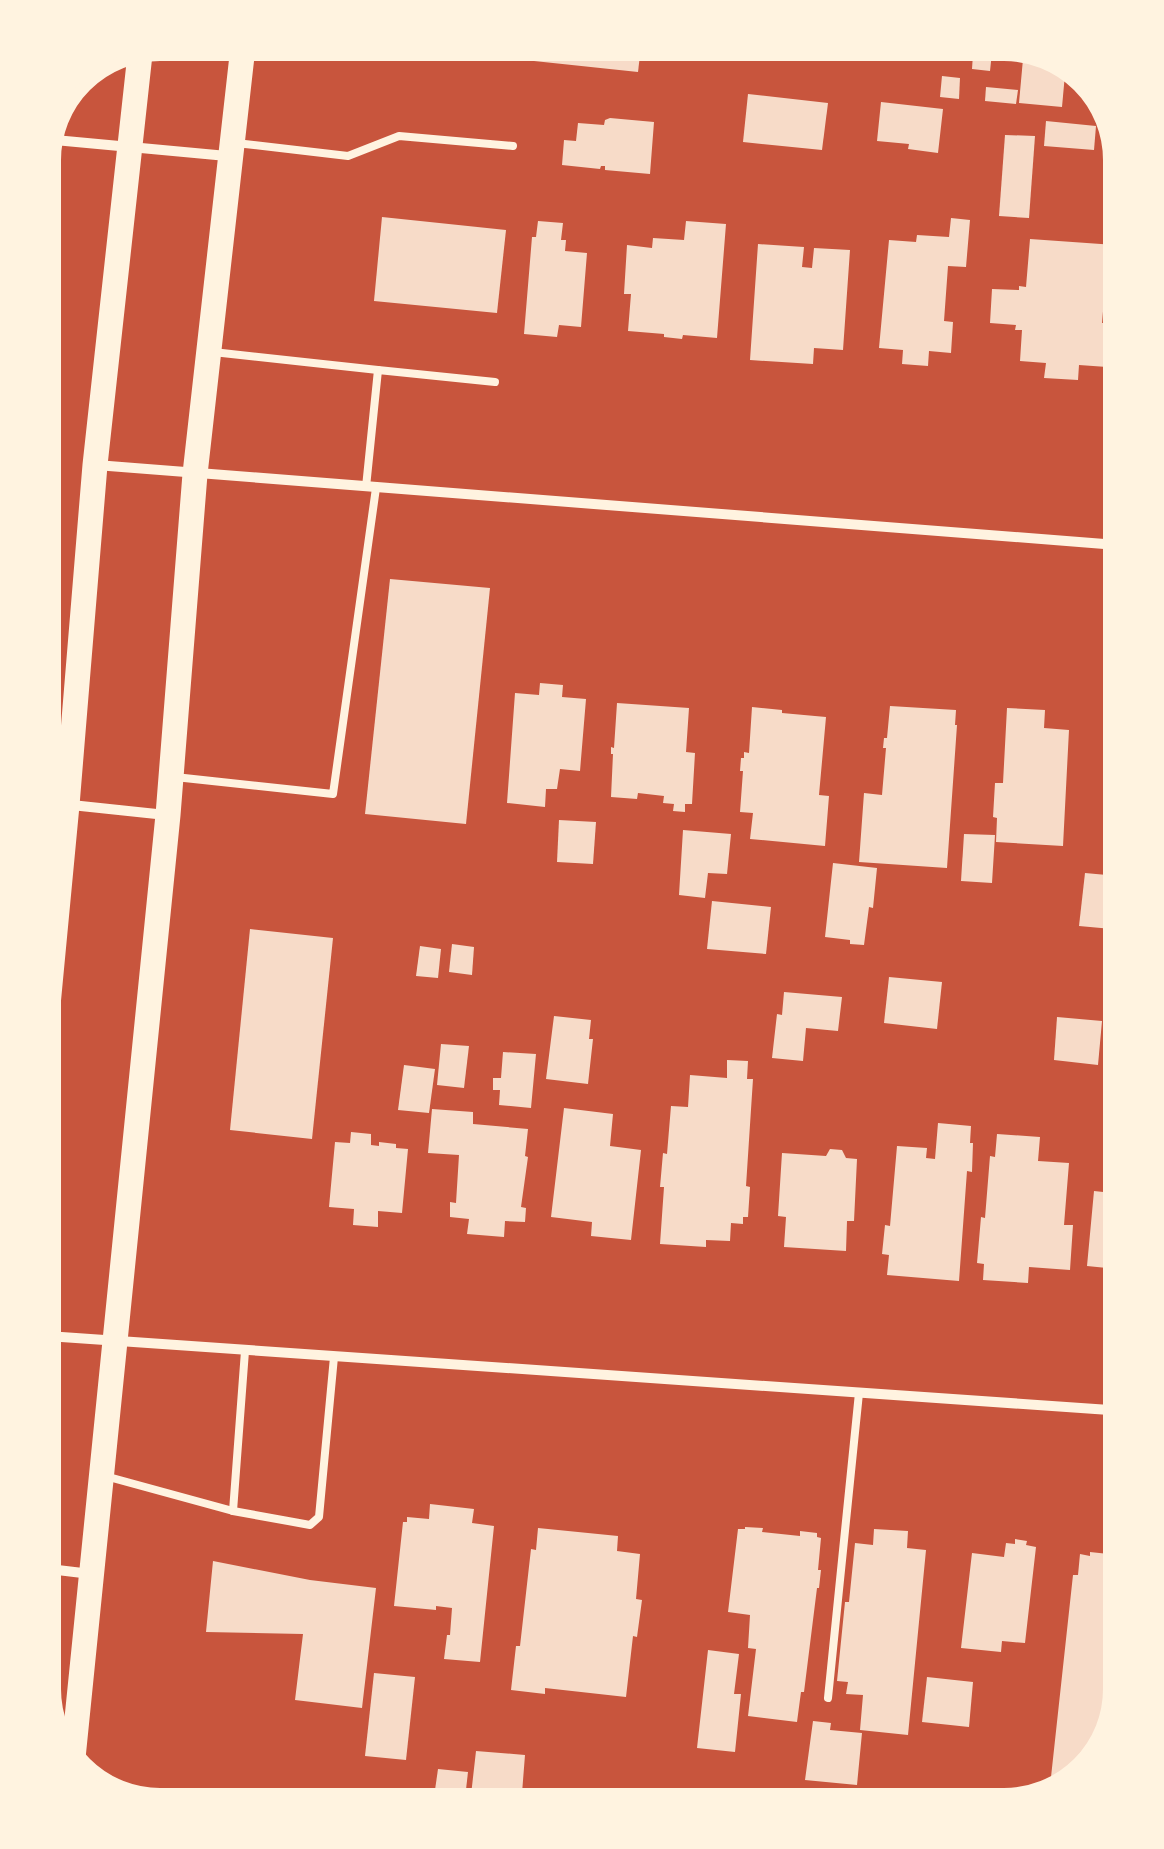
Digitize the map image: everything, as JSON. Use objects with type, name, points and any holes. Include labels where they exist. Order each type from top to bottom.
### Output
[{"type":"main road","points":[[74,1748],[168,815],[196,474],[242,55]]},
{"type":"main road","points":[[55,804],[141,57]]},
{"type":"street","points":[[58,139],[130,147],[231,150]]},
{"type":"street","points":[[95,465],[1109,543]]},
{"type":"street","points":[[55,804],[168,815]]},
{"type":"street","points":[[55,1337],[1109,1409]]},
{"type":"street","points":[[55,1570],[91,1574]]},
{"type":"lane","points":[[231,150],[348,156],[399,136],[513,146]]},
{"type":"lane","points":[[209,352],[495,382]]},
{"type":"lane","points":[[171,777],[334,794],[371,488],[378,370]]},
{"type":"lane","points":[[234,1511],[244,1351]]},
{"type":"lane","points":[[100,1474],[234,1511],[310,1525],[319,1517],[334,1357]]},
{"type":"lane","points":[[828,1698],[860,1393]]},
{"type":"building","points":[[477,55],[640,55],[638,72]]},
{"type":"building","points":[[973,55],[992,55],[990,71],[972,69]]},
{"type":"building","points":[[1023,59],[1037,61],[1065,75],[1062,107],[1019,103]]},
{"type":"building","points":[[942,76],[960,78],[959,99],[940,97]]},
{"type":"building","points":[[986,87],[1018,90],[1016,104],[985,101]]},
{"type":"building","points":[[748,94],[828,103],[822,150],[743,142]]},
{"type":"building","points":[[881,102],[943,109],[938,153],[908,149],[909,144],[877,141]]},
{"type":"building","points":[[610,118],[654,122],[650,174],[605,170],[605,166],[600,169],[562,165],[564,140],[576,141],[578,123],[604,125]]},
{"type":"building","points":[[1046,121],[1096,126],[1094,150],[1044,146]]},
{"type":"building","points":[[1005,135],[1035,136],[1029,218],[999,216]]},
{"type":"building","points":[[382,217],[506,230],[497,313],[374,301]]},
{"type":"building","points":[[951,218],[970,220],[966,267],[948,266],[944,321],[953,322],[951,353],[929,351],[928,366],[902,364],[903,350],[879,348],[889,240],[916,242],[917,235],[949,237]]},
{"type":"building","points":[[538,221],[563,223],[561,240],[566,240],[565,251],[587,253],[581,327],[559,325],[557,337],[524,334],[532,237],[536,237]]},
{"type":"building","points":[[686,221],[726,224],[717,338],[683,335],[682,339],[628,331],[631,294],[624,294],[627,245],[652,248],[653,238],[684,240]]},
{"type":"building","points":[[1030,239],[1109,245],[1109,289],[1105,288],[1102,323],[1109,323],[1107,367],[1079,365],[1078,380],[1044,378],[1046,363],[1020,361],[1022,330],[1015,330],[1016,325],[990,323],[992,289],[1026,287]]},
{"type":"building","points":[[758,244],[804,247],[802,267],[812,268],[814,248],[850,250],[843,350],[814,348],[813,364],[750,360]]},
{"type":"building","points":[[390,579],[490,588],[466,824],[365,814]]},
{"type":"building","points":[[540,683],[563,685],[562,697],[586,699],[580,771],[560,769],[557,789],[546,789],[545,807],[507,803],[515,693],[539,695]]},
{"type":"building","points":[[617,703],[689,708],[686,752],[695,753],[692,804],[685,804],[685,812],[673,811],[674,804],[663,803],[664,796],[638,793],[637,799],[611,797],[611,747],[614,748]]},
{"type":"building","points":[[890,706],[956,710],[947,868],[859,862],[864,793],[882,795],[883,748]]},
{"type":"building","points":[[752,707],[826,717],[819,795],[829,796],[825,846],[750,839],[753,813],[740,812],[740,771],[744,752],[749,753]]},
{"type":"building","points":[[1007,708],[1045,710],[1044,728],[1069,730],[1063,846],[996,842],[995,783],[1003,783]]},
{"type":"building","points":[[1108,745],[1109,794],[1105,794]]},
{"type":"building","points":[[559,820],[596,822],[593,864],[557,862]]},
{"type":"building","points":[[683,830],[731,834],[727,874],[708,873],[705,898],[679,895]]},
{"type":"building","points":[[964,834],[995,835],[992,883],[961,881]]},
{"type":"building","points":[[833,863],[877,868],[864,945],[825,937]]},
{"type":"building","points":[[1085,873],[1109,875],[1109,929],[1079,926]]},
{"type":"building","points":[[712,901],[771,907],[766,954],[707,949]]},
{"type":"building","points":[[250,929],[333,938],[312,1139],[230,1130]]},
{"type":"building","points":[[452,944],[474,947],[472,975],[449,972]]},
{"type":"building","points":[[420,946],[441,949],[438,978],[416,976]]},
{"type":"building","points":[[889,977],[942,982],[937,1029],[884,1023]]},
{"type":"building","points":[[784,992],[842,997],[838,1031],[806,1028],[803,1061],[772,1058]]},
{"type":"building","points":[[554,1016],[591,1020],[588,1084],[546,1079]]},
{"type":"building","points":[[1057,1017],[1102,1021],[1098,1065],[1054,1060]]},
{"type":"building","points":[[441,1044],[469,1046],[464,1088],[437,1085]]},
{"type":"building","points":[[503,1052],[536,1054],[531,1108],[499,1105],[500,1090],[493,1090],[493,1078],[501,1078]]},
{"type":"building","points":[[727,1060],[748,1061],[747,1079],[753,1079],[746,1186],[750,1187],[748,1217],[743,1217],[743,1224],[731,1223],[730,1241],[706,1240],[706,1247],[660,1244],[664,1187],[660,1187],[671,1106],[688,1107],[690,1075],[727,1078]]},
{"type":"building","points":[[404,1065],[435,1069],[429,1113],[398,1110]]},
{"type":"building","points":[[564,1108],[613,1114],[610,1146],[641,1150],[631,1240],[591,1236],[592,1222],[551,1217]]},
{"type":"building","points":[[432,1109],[473,1112],[473,1124],[528,1129],[521,1207],[526,1208],[525,1222],[505,1221],[504,1237],[467,1234],[469,1219],[450,1217],[450,1202],[456,1203],[459,1155],[428,1153]]},
{"type":"building","points":[[938,1123],[971,1126],[972,1172],[967,1171],[959,1281],[887,1275],[889,1255],[882,1254],[885,1225],[890,1226],[897,1146],[927,1148],[926,1158],[935,1159]]},
{"type":"building","points":[[351,1132],[371,1134],[371,1145],[379,1146],[379,1142],[408,1149],[402,1213],[378,1211],[378,1227],[353,1225],[354,1209],[329,1207],[335,1142],[350,1143]]},
{"type":"building","points":[[997,1134],[1040,1137],[1038,1161],[1069,1163],[1064,1225],[1073,1225],[1070,1270],[1029,1267],[1028,1283],[983,1280],[984,1264],[977,1263],[981,1217],[985,1218],[990,1156],[995,1157]]},
{"type":"building","points":[[830,1149],[842,1150],[846,1158],[857,1159],[854,1221],[847,1221],[846,1251],[784,1247],[786,1217],[778,1216],[782,1153],[826,1156]]},
{"type":"building","points":[[1094,1191],[1109,1193],[1109,1268],[1087,1266]]},
{"type":"building","points":[[430,1504],[474,1509],[472,1523],[494,1526],[480,1662],[444,1659],[452,1608],[394,1606],[403,1522],[407,1522],[407,1517],[429,1519]]},
{"type":"building","points":[[538,1528],[618,1536],[617,1551],[640,1554],[636,1599],[642,1600],[637,1637],[633,1636],[626,1697],[545,1688],[545,1694],[511,1690],[531,1549],[536,1550]]},
{"type":"building","points":[[738,1529],[800,1536],[800,1531],[817,1533],[821,1538],[819,1588],[797,1722],[748,1716],[756,1649],[748,1648],[750,1615],[728,1612]]},
{"type":"building","points":[[874,1529],[908,1531],[907,1548],[926,1550],[908,1735],[860,1730],[863,1695],[846,1694],[848,1682],[837,1681],[855,1543],[873,1545]]},
{"type":"building","points":[[1015,1539],[1036,1547],[1025,1643],[1002,1641],[1001,1652],[961,1648],[972,1553],[1004,1557],[1006,1543],[1015,1544]]},
{"type":"building","points":[[1090,1552],[1109,1554],[1108,1702],[1101,1729],[1083,1758],[1062,1776],[1051,1777],[1073,1575],[1078,1575],[1080,1554],[1090,1556]]},
{"type":"building","points":[[213,1561],[376,1588],[362,1708],[295,1700],[303,1634],[206,1632]]},
{"type":"building","points":[[708,1650],[739,1654],[734,1694],[741,1694],[735,1752],[697,1748]]},
{"type":"building","points":[[374,1673],[415,1677],[406,1760],[365,1756]]},
{"type":"building","points":[[927,1677],[973,1682],[969,1727],[922,1722]]},
{"type":"building","points":[[813,1721],[831,1723],[830,1730],[862,1733],[857,1785],[805,1780]]},
{"type":"building","points":[[476,1751],[525,1755],[522,1794],[471,1794]]},
{"type":"building","points":[[438,1769],[468,1772],[465,1794],[434,1794]]}]
